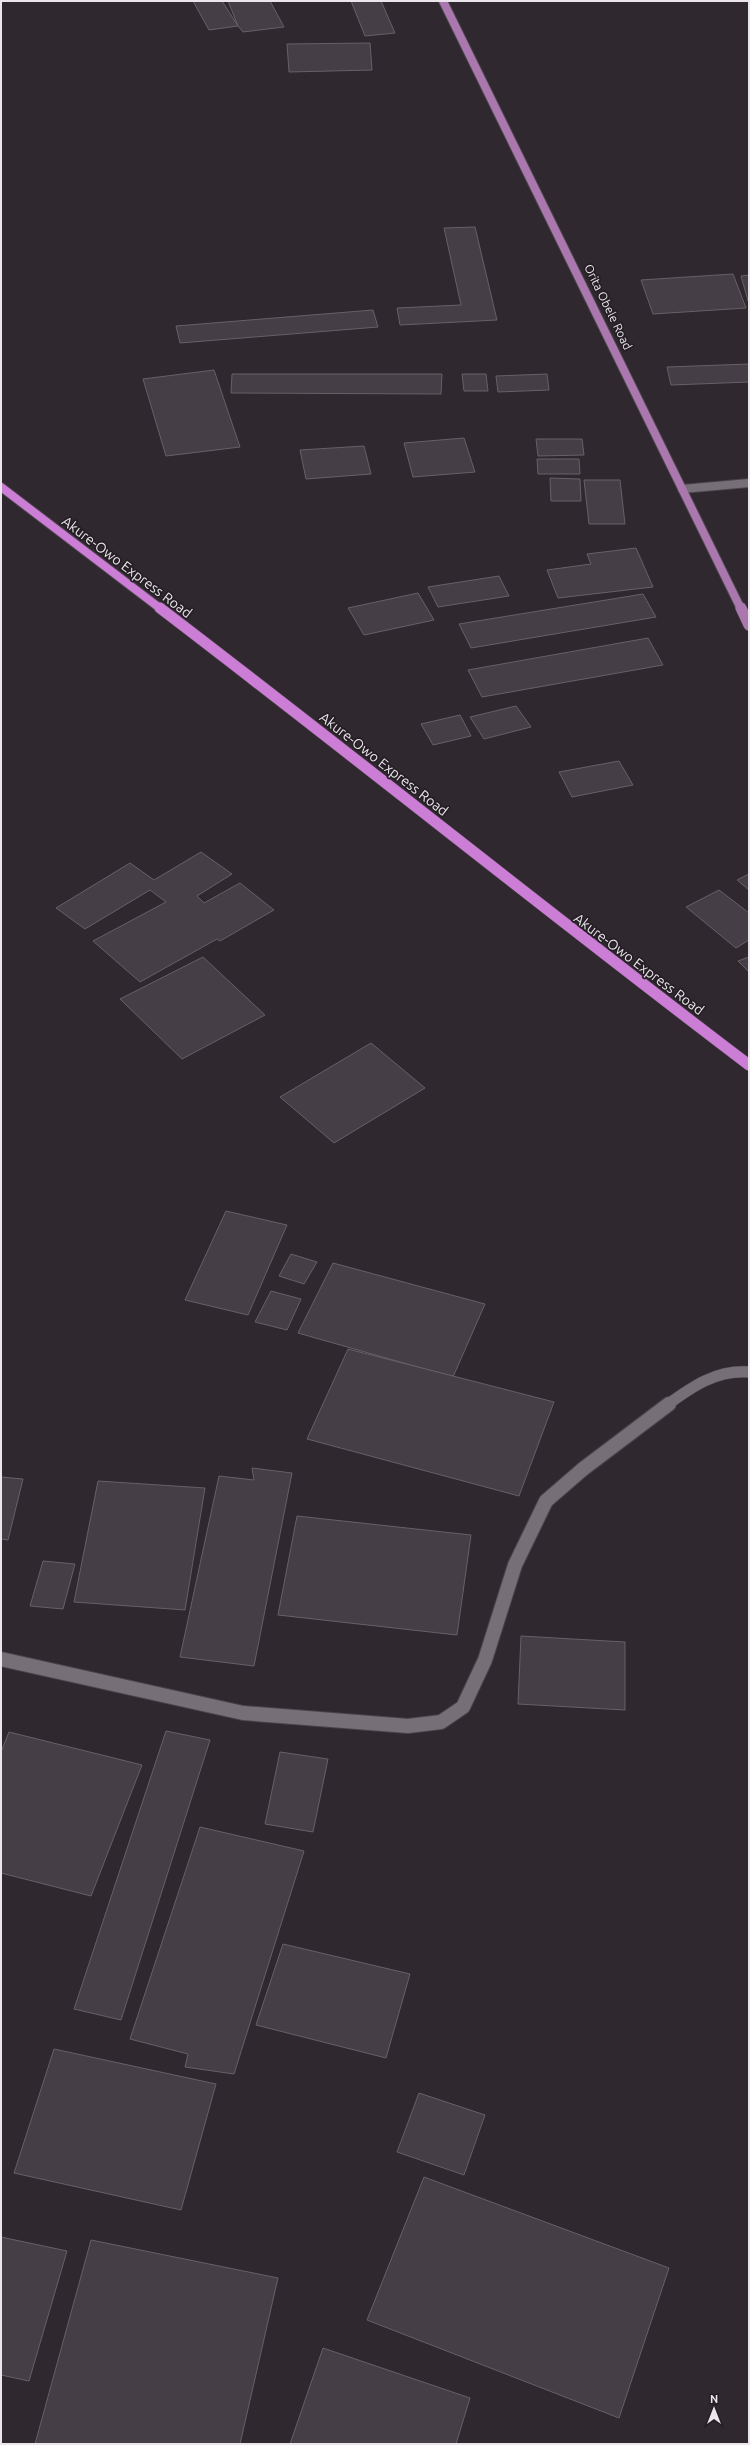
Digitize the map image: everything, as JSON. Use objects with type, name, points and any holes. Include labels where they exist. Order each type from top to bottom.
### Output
[{"type":"highway","name":"Akure-Owo Express Road","points":[[1,488],[290,708],[600,952],[749,1065]]},
{"type":"main road","name":"Orita Obele Road","points":[[443,1],[749,625]]},
{"type":"street","points":[[682,489],[749,482]]},
{"type":"street","points":[[1,1658],[243,1713],[408,1726],[441,1722],[463,1707],[485,1660],[515,1565],[546,1501],[583,1470],[685,1392],[713,1376],[732,1371],[749,1372]]},
{"type":"building","points":[[193,1],[222,1],[238,26],[209,30]]},
{"type":"building","points":[[228,1],[270,1],[284,27],[243,32],[238,26]]},
{"type":"building","points":[[351,1],[381,1],[395,33],[365,36]]},
{"type":"building","points":[[370,43],[372,70],[289,72],[287,44]]},
{"type":"building","points":[[475,227],[497,320],[400,325],[397,308],[461,305],[444,228]]},
{"type":"building","points":[[733,274],[746,308],[653,314],[641,280]]},
{"type":"building","points":[[749,275],[749,304],[741,276]]},
{"type":"building","points":[[373,310],[378,327],[180,343],[176,326]]},
{"type":"building","points":[[749,364],[749,382],[671,385],[667,367]]},
{"type":"building","points":[[214,370],[240,447],[166,456],[143,379]]},
{"type":"building","points":[[232,374],[442,374],[441,394],[231,393]]},
{"type":"building","points":[[462,374],[486,374],[488,391],[464,391]]},
{"type":"building","points":[[547,374],[549,390],[498,392],[496,376]]},
{"type":"building","points":[[464,438],[475,472],[413,477],[404,443]]},
{"type":"building","points":[[536,439],[582,439],[584,455],[538,456]]},
{"type":"building","points":[[364,446],[371,474],[306,479],[300,450]]},
{"type":"building","points":[[537,459],[579,459],[580,474],[538,474]]},
{"type":"building","points":[[550,478],[580,479],[581,501],[551,501]]},
{"type":"building","points":[[584,480],[620,480],[625,524],[589,524]]},
{"type":"building","points":[[636,548],[653,587],[558,598],[547,570],[591,564],[587,554]]},
{"type":"building","points":[[499,576],[509,596],[438,607],[428,587]]},
{"type":"building","points":[[418,593],[434,620],[364,635],[348,608]]},
{"type":"building","points":[[643,594],[656,617],[471,648],[459,624]]},
{"type":"building","points":[[648,638],[663,665],[482,697],[468,670]]},
{"type":"building","points":[[516,706],[531,727],[484,739],[470,717]]},
{"type":"building","points":[[460,715],[471,736],[433,745],[421,724]]},
{"type":"building","points":[[619,761],[633,785],[572,797],[559,772]]},
{"type":"building","points":[[201,852],[232,874],[197,896],[204,903],[240,883],[274,910],[220,941],[217,939],[140,982],[93,941],[166,902],[150,890],[85,929],[56,908],[130,863],[154,880]]},
{"type":"building","points":[[749,874],[749,890],[737,880]]},
{"type":"building","points":[[719,890],[749,913],[749,940],[736,948],[686,907]]},
{"type":"building","points":[[203,957],[265,1015],[182,1059],[120,999]]},
{"type":"building","points":[[749,957],[749,972],[738,961]]},
{"type":"building","points":[[371,1043],[425,1088],[334,1143],[280,1097]]},
{"type":"building","points":[[226,1211],[287,1225],[248,1315],[185,1300]]},
{"type":"building","points":[[291,1254],[317,1262],[304,1284],[279,1276]]},
{"type":"building","points":[[333,1263],[485,1304],[453,1377],[298,1333]]},
{"type":"building","points":[[271,1291],[301,1299],[287,1330],[255,1322]]},
{"type":"building","points":[[348,1349],[554,1402],[519,1496],[307,1439]]},
{"type":"building","points":[[252,1468],[292,1473],[254,1666],[180,1657],[219,1476],[254,1480]]},
{"type":"building","points":[[1,1477],[23,1479],[8,1540],[1,1539]]},
{"type":"building","points":[[98,1481],[205,1488],[185,1610],[74,1602]]},
{"type":"building","points":[[297,1516],[471,1535],[457,1635],[278,1615]]},
{"type":"building","points":[[43,1561],[75,1564],[63,1609],[30,1606]]},
{"type":"building","points":[[521,1636],[625,1642],[625,1710],[518,1704]]},
{"type":"building","points":[[166,1731],[210,1740],[121,2020],[74,2009]]},
{"type":"building","points":[[9,1732],[142,1765],[91,1896],[1,1873],[1,1752]]},
{"type":"building","points":[[280,1752],[328,1759],[313,1832],[265,1824]]},
{"type":"building","points":[[200,1827],[304,1851],[234,2074],[185,2067],[188,2054],[130,2039]]},
{"type":"building","points":[[283,1944],[410,1974],[386,2058],[256,2025]]},
{"type":"building","points":[[54,2049],[216,2084],[181,2210],[14,2173]]},
{"type":"building","points":[[419,2093],[485,2115],[464,2175],[397,2152]]},
{"type":"building","points":[[424,2177],[669,2268],[619,2418],[367,2320]]},
{"type":"building","points":[[1,2237],[67,2251],[29,2381],[1,2375]]},
{"type":"building","points":[[91,2240],[278,2278],[240,2444],[35,2444]]},
{"type":"building","points":[[323,2348],[470,2398],[456,2444],[290,2444]]}]
